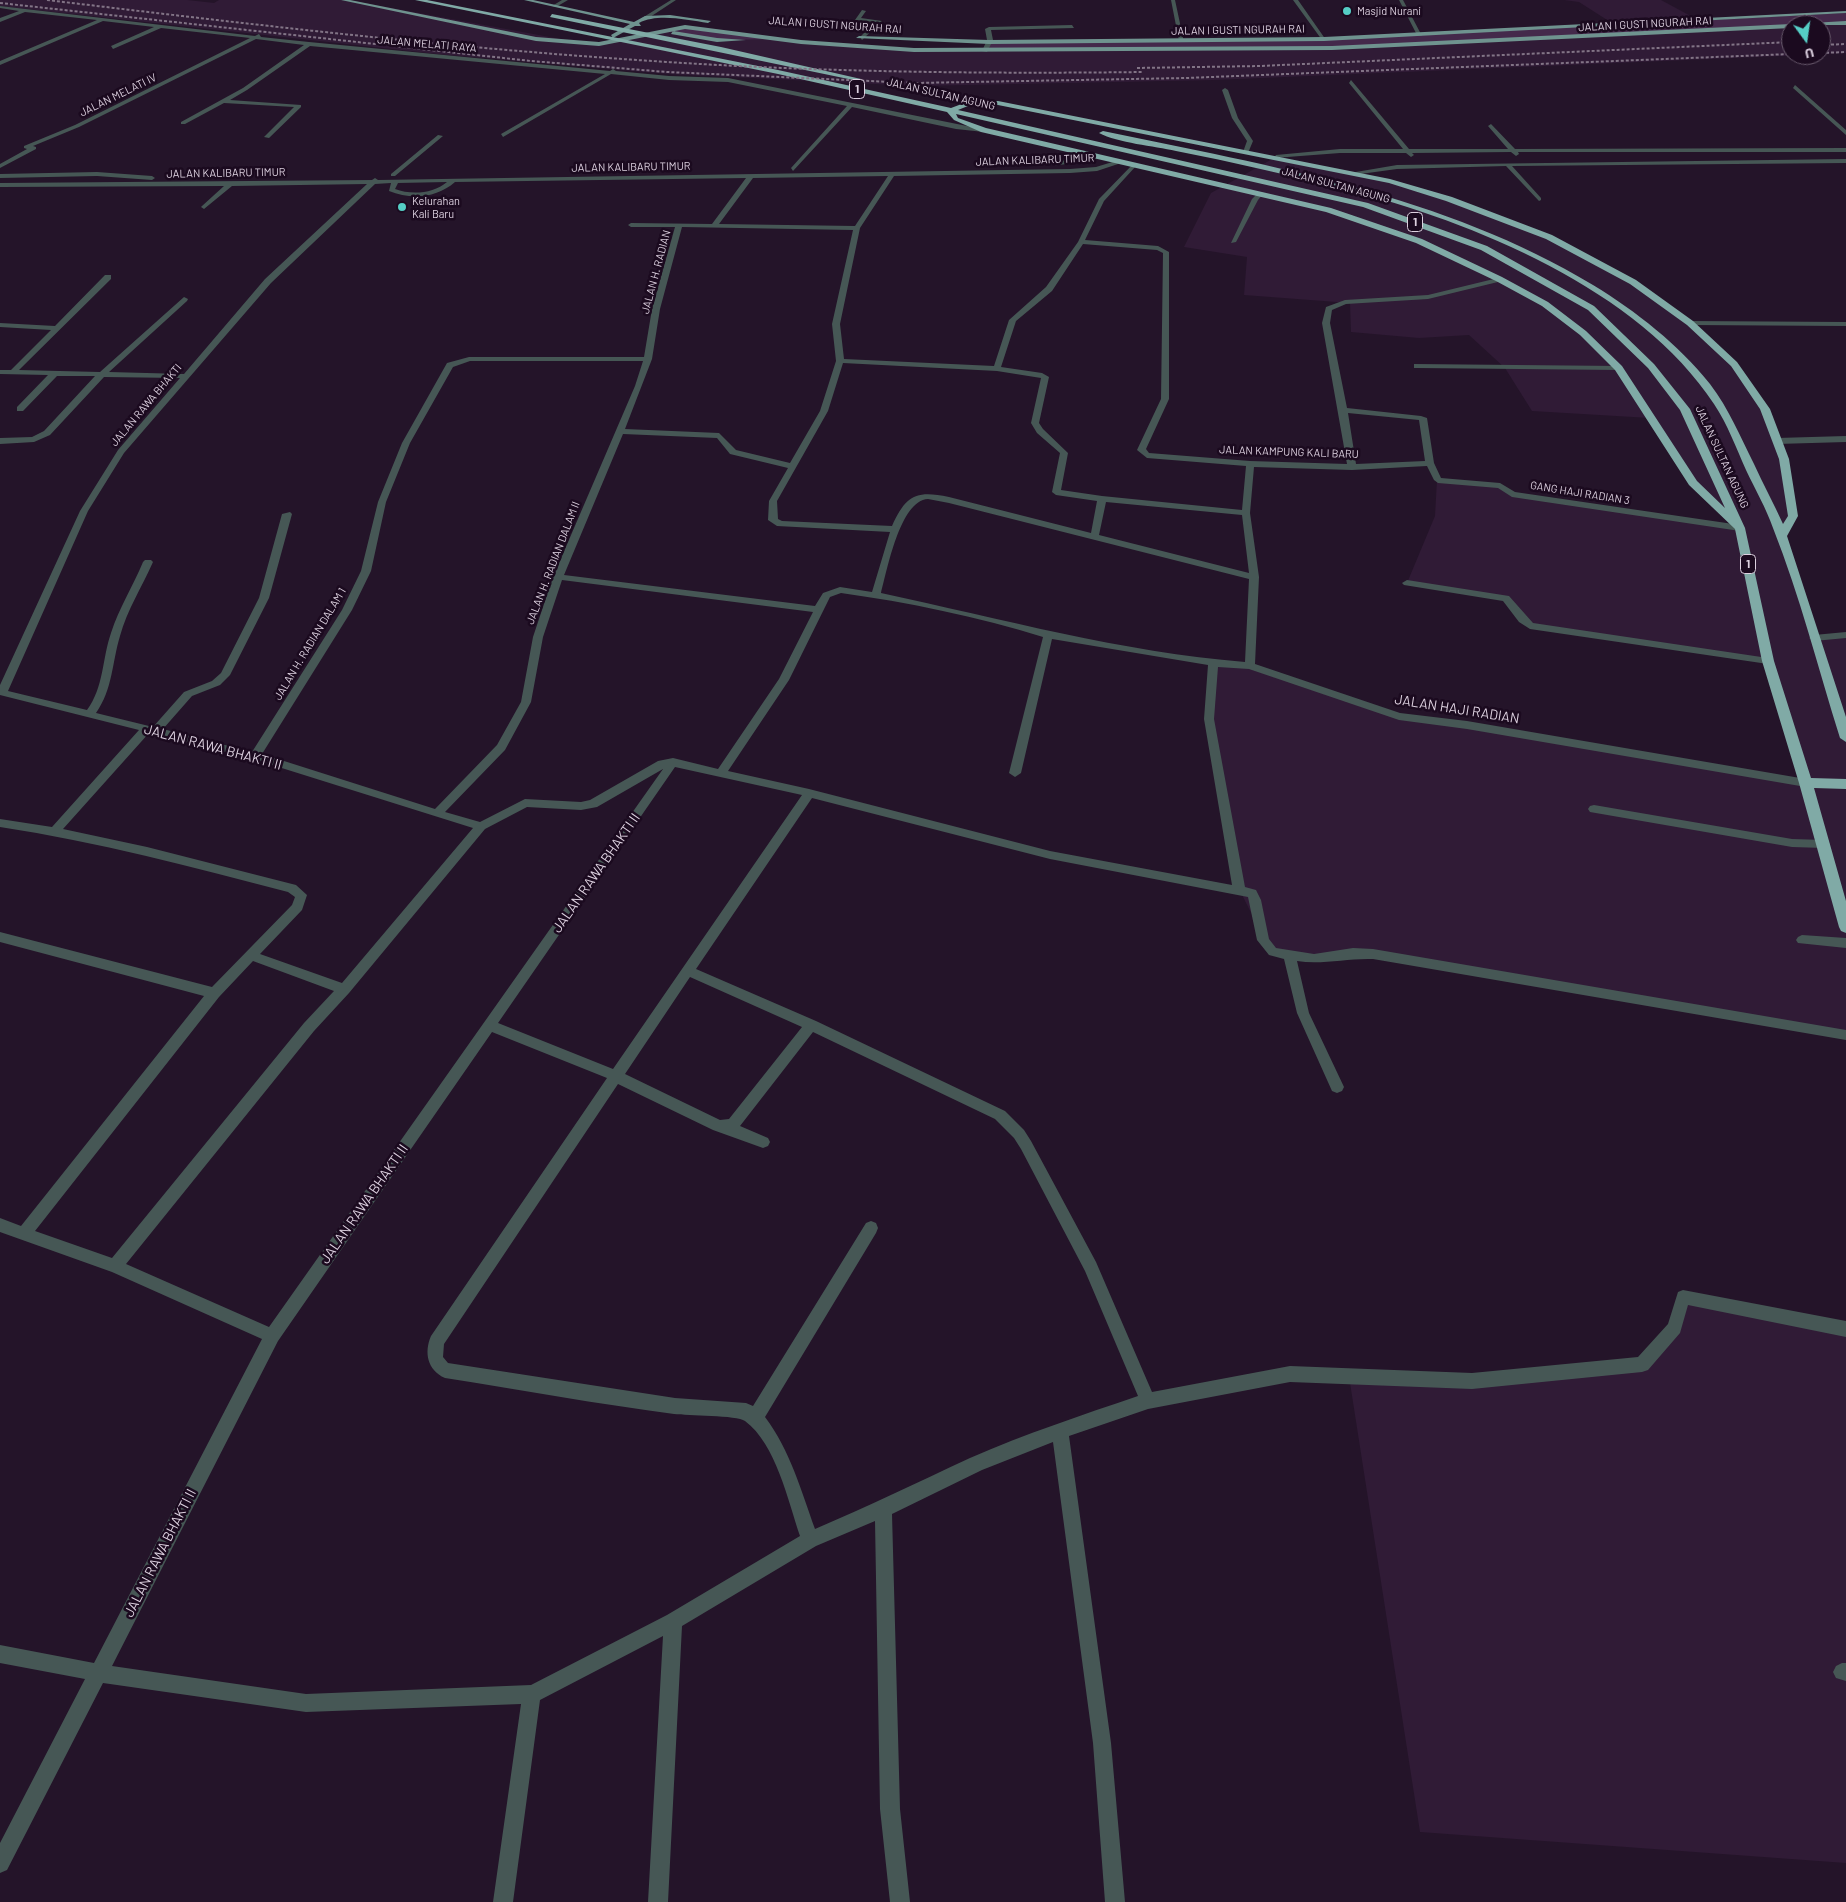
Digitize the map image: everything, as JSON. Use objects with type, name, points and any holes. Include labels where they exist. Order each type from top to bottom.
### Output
[{"type":"highway","name":"JALAN SULTAN AGUNG","points":[[418,0],[778,72],[1365,205],[1422,224],[1484,248],[1530,272],[1591,308],[1651,366],[1685,409],[1740,528],[1768,661],[1824,844],[1846,927]]},
{"type":"highway","name":"1","points":[[546,15],[722,49],[865,81]]},
{"type":"highway","name":"JALAN SULTAN AGUNG","points":[[956,101],[1084,129]]},
{"type":"highway","points":[[1740,528],[1693,483],[1619,368],[1583,332],[1545,304],[1499,279],[1418,241],[1328,210],[984,130],[956,119],[950,110],[967,104],[998,103],[1390,181],[1450,199],[1549,237],[1599,262],[1633,282],[1690,323],[1734,364],[1765,409],[1784,460],[1793,516],[1782,535]]},
{"type":"highway","name":"JALAN SULTAN AGUNG","points":[[1093,131],[1309,178],[1393,200],[1444,216],[1498,238],[1558,268],[1588,284],[1641,321],[1700,377],[1730,423],[1782,535],[1846,738]]},
{"type":"highway","points":[[1558,268],[1599,262]]},
{"type":"highway","points":[[1806,783],[1846,784]]},
{"type":"highway","points":[[1832,874],[1846,877]]},
{"type":"main road","points":[[343,0],[536,40],[577,42],[611,36],[624,31],[633,23],[645,18]]},
{"type":"main road","points":[[526,0],[610,18],[670,17],[714,22]]},
{"type":"main road","name":"JALAN I GUSTI NGURAH RAI","points":[[853,38],[990,42],[1324,39],[1846,12]]},
{"type":"main road","name":"JALAN I GUSTI NGURAH RAI","points":[[610,18],[664,31],[717,40],[780,39]]},
{"type":"main road","points":[[1831,24],[1846,23]]},
{"type":"main road","name":"JALAN I GUSTI NGURAH RAI","points":[[577,42],[614,42],[685,27],[780,39],[868,47],[985,51],[1332,48],[1781,27]]},
{"type":"main road","points":[[1559,28],[1578,37]]},
{"type":"street","points":[[554,6],[566,0]]},
{"type":"street","points":[[645,18],[674,0]]},
{"type":"street","points":[[1173,0],[1182,41]]},
{"type":"street","points":[[1295,0],[1324,39]]},
{"type":"street","points":[[1401,0],[1420,35]]},
{"type":"street","name":"JALAN MELATI RAYA","points":[[0,7],[260,36],[310,44],[613,71],[669,78],[728,80],[956,127],[984,130]]},
{"type":"street","points":[[0,20],[25,10]]},
{"type":"street","points":[[862,38],[879,21],[857,19],[864,11]]},
{"type":"street","points":[[0,63],[103,19]]},
{"type":"street","points":[[113,47],[163,26]]},
{"type":"street","points":[[985,51],[990,42],[988,29],[991,28],[1072,27]]},
{"type":"street","name":"JALAN MELATI IV","points":[[0,166],[34,148],[26,147],[77,126],[260,36]]},
{"type":"street","points":[[183,122],[245,89],[310,44]]},
{"type":"street","points":[[503,135],[613,71]]},
{"type":"street","points":[[1351,82],[1410,154],[1423,166]]},
{"type":"street","points":[[1795,87],[1846,133]]},
{"type":"street","points":[[1225,90],[1235,118],[1250,141],[1246,152]]},
{"type":"street","points":[[222,101],[299,106],[267,137]]},
{"type":"street","points":[[793,169],[851,105]]},
{"type":"street","points":[[1491,126],[1521,161]]},
{"type":"street","points":[[440,136],[394,177],[391,190],[397,193],[441,191],[454,179]]},
{"type":"street","points":[[1684,150],[1695,162]]},
{"type":"street","points":[[1276,158],[1316,152],[1410,154],[1846,150]]},
{"type":"street","name":"JALAN KALIBARU TIMUR","points":[[0,176],[97,174],[148,178],[212,179],[793,169],[1063,163],[1085,154]]},
{"type":"street","points":[[1353,173],[1376,169],[1507,164],[1521,161],[1846,162]]},
{"type":"street","name":"JALAN KALIBARU TIMUR","points":[[0,185],[141,185],[375,180],[394,177],[454,179],[1070,171],[1097,168],[1119,162]]},
{"type":"street","points":[[1507,164],[1539,199]]},
{"type":"street","points":[[997,369],[1013,320],[1050,289],[1081,242],[1101,200],[1134,165]]},
{"type":"street","points":[[709,176],[716,170]]},
{"type":"street","points":[[893,173],[857,228],[836,324],[840,361],[824,411],[773,501],[774,522],[780,524],[896,528]]},
{"type":"street","points":[[714,226],[751,176]]},
{"type":"street","name":"JALAN KALIBARU TIMUR","points":[[141,185],[148,178]]},
{"type":"street","name":"JALAN RAWA BHAKTI","points":[[1,692],[84,511],[99,484],[121,452],[268,280],[375,180]]},
{"type":"street","points":[[204,207],[232,183]]},
{"type":"street","points":[[1233,242],[1255,199],[1260,194]]},
{"type":"street","points":[[631,225],[679,225]]},
{"type":"street","name":"JALAN H. RADIAN","points":[[648,359],[656,309],[679,225],[857,228]]},
{"type":"street","name":"JALAN KAMPUNG KALI BARU","points":[[1081,242],[1158,248],[1166,252],[1165,399],[1141,450],[1147,455],[1250,464],[1352,467],[1430,463]]},
{"type":"street","points":[[12,373],[108,278]]},
{"type":"street","points":[[1352,467],[1326,323],[1331,307],[1346,302],[1428,297],[1499,279]]},
{"type":"street","points":[[0,441],[34,439],[47,433],[100,376],[184,299]]},
{"type":"street","points":[[1690,323],[1846,324]]},
{"type":"street","points":[[0,325],[56,328]]},
{"type":"street","name":"JALAN H. RADIAN DALAM 1","points":[[255,756],[347,610],[366,571],[382,502],[406,443],[450,365],[470,359],[648,359]]},
{"type":"street","name":"JALAN H. RADIAN DALAM II","points":[[437,814],[501,747],[526,702],[538,637],[558,577],[618,431],[639,386],[648,359]]},
{"type":"street","points":[[840,361],[997,369],[1044,376],[1034,424],[1037,429],[1052,440],[1064,453],[1056,491],[1102,499],[1246,513]]},
{"type":"street","points":[[1418,366],[1619,368]]},
{"type":"street","points":[[0,372],[100,376],[184,376]]},
{"type":"street","points":[[20,409],[54,374]]},
{"type":"street","points":[[1343,410],[1421,418],[1424,420],[1430,463]]},
{"type":"street","points":[[618,431],[716,435],[733,452],[792,466]]},
{"type":"street","points":[[1777,441],[1846,439]]},
{"type":"street","name":"GANG HAJI RADIAN 3","points":[[1430,463],[1438,480],[1500,486],[1511,493],[1740,528]]},
{"type":"street","points":[[1250,464],[1246,513],[1254,577],[1250,666]]},
{"type":"street","points":[[876,595],[896,528],[909,502],[915,498],[928,497],[950,500],[1254,577]]},
{"type":"street","points":[[1094,536],[1102,499]]},
{"type":"street","points":[[55,831],[150,730],[188,694],[216,684],[225,675],[264,598],[287,514]]},
{"type":"street","points":[[90,714],[100,702],[106,685],[115,634],[148,562]]},
{"type":"street","points":[[558,577],[820,610],[784,680],[721,773]]},
{"type":"street","points":[[1407,583],[1506,598],[1511,602],[1519,617],[1530,626],[1768,661]]},
{"type":"street","name":"JALAN HAJI RADIAN","points":[[820,610],[830,592],[840,590],[876,595],[1019,626],[1048,635],[1212,663],[1250,666],[1399,716],[1467,725],[1806,783]]},
{"type":"street","points":[[1016,772],[1035,683],[1048,635]]},
{"type":"street","points":[[1814,638],[1846,635]]},
{"type":"street","points":[[1212,663],[1209,719],[1238,889]]},
{"type":"street","name":"JALAN RAWA BHAKTI II","points":[[1,692],[255,756],[437,814],[481,826]]},
{"type":"street","points":[[115,1266],[309,1027],[344,989],[481,826],[525,803],[581,806],[592,804],[662,764],[673,762],[809,793],[1050,855],[1238,889],[1254,896],[1260,931],[1268,949],[1273,952],[1314,959],[1353,953],[1373,954],[1846,1035]]},
{"type":"street","name":"JALAN RAWA BHAKTI II","points":[[0,1863],[272,1336],[673,762]]},
{"type":"street","points":[[809,793],[436,1341],[435,1361],[445,1370],[675,1406],[746,1411],[756,1416],[771,1436],[810,1540]]},
{"type":"street","points":[[1594,809],[1792,843],[1824,844]]},
{"type":"street","points":[[0,823],[55,831],[148,851],[298,890],[301,895],[298,907],[249,955],[214,993],[23,1234]]},
{"type":"street","points":[[0,937],[214,993]]},
{"type":"street","points":[[1802,940],[1846,943]]},
{"type":"street","points":[[249,955],[344,989]]},
{"type":"street","points":[[1289,955],[1303,1013],[1338,1087]]},
{"type":"street","points":[[687,970],[811,1025],[1000,1115],[1019,1134],[1091,1267],[1148,1401]]},
{"type":"street","points":[[489,1024],[616,1076],[718,1126],[734,1123],[811,1025]]},
{"type":"street","points":[[726,1126],[763,1142]]},
{"type":"street","points":[[0,1225],[115,1266],[272,1336]]},
{"type":"street","points":[[756,1416],[871,1228]]},
{"type":"street","points":[[0,1654],[99,1673],[306,1703],[532,1694],[673,1621],[810,1540],[882,1509],[977,1464],[1060,1431],[1148,1401],[1290,1374],[1472,1381],[1642,1364],[1675,1328],[1683,1297],[1846,1329]]},
{"type":"street","points":[[1060,1431],[1102,1743],[1115,1902]]},
{"type":"street","points":[[882,1509],[890,1808],[900,1902]]},
{"type":"street","points":[[658,1902],[673,1621]]},
{"type":"street","points":[[502,1902],[532,1694]]},
{"type":"shaded area","points":[[0,0],[187,0],[214,3],[219,0],[348,0],[577,42],[599,44],[664,31],[694,37],[780,39],[927,50],[1781,26],[1781,56],[1214,80],[917,86],[668,74],[438,54],[0,6]]},
{"type":"shaded area","points":[[1564,0],[1661,0],[1700,21],[1615,25],[1579,2]]},
{"type":"shaded area","points":[[1846,13],[1846,23],[1831,24],[1831,15],[1806,15]]},
{"type":"shaded area","points":[[1781,16],[1781,26],[1332,48],[985,51],[990,42],[1324,39]]},
{"type":"shaded area","points":[[1846,23],[1846,53],[1831,54],[1831,24]]},
{"type":"shaded area","points":[[685,27],[780,39],[717,40],[664,31]]},
{"type":"shaded area","points":[[1276,157],[1390,181],[1549,237],[1599,262],[1660,302],[1734,364],[1765,409],[1784,459],[1793,516],[1782,535],[1814,638],[1846,635],[1846,1035],[1365,953],[1314,959],[1270,950],[1239,889],[1209,719],[1213,663],[1250,666],[1384,713],[1806,783],[1768,661],[1530,626],[1511,602],[1407,583],[1435,516],[1437,480],[1500,486],[1511,493],[1739,528],[1691,483],[1650,418],[1532,411],[1505,368],[1469,335],[1419,338],[1351,332],[1350,303],[1244,295],[1247,257],[1184,247],[1211,193]]},
{"type":"shaded area","points":[[1683,1297],[1846,1327],[1846,1863],[1420,1832],[1348,1370],[1472,1381],[1642,1364],[1675,1328]]},
{"type":"railway","points":[[47,0],[424,42],[652,61],[774,68],[897,71],[1143,72]]},
{"type":"railway","points":[[0,3],[531,61],[667,72],[915,83],[1186,78],[1781,54]]},
{"type":"railway","points":[[1137,68],[1260,66],[1781,42]]},
{"type":"railway","points":[[1831,45],[1846,44]]},
{"type":"railway","points":[[1831,53],[1846,52]]},
{"type":"place","name":"Masjid Nurani","points":[[1347,11]]},
{"type":"place","name":"Kelurahan Kali Baru","points":[[402,207]]}]
